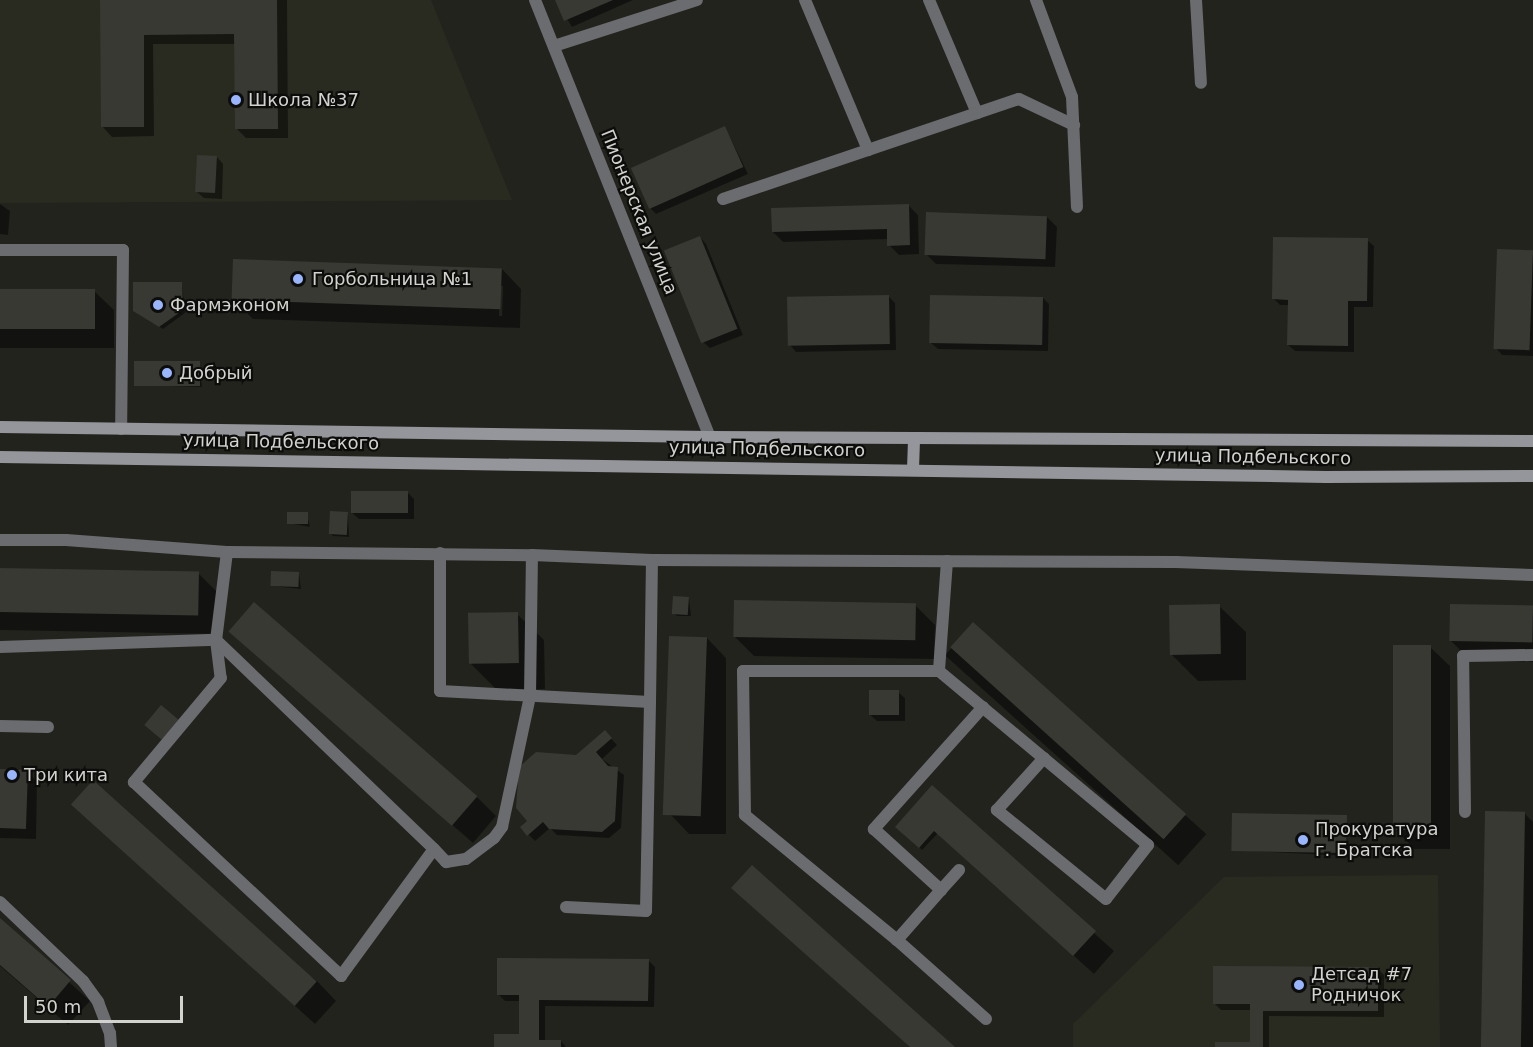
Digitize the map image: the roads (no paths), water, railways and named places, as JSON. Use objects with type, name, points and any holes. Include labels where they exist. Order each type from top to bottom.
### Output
[{"type":"main road","name":"улица Подбельского","points":[[0,427],[914,439],[1533,441]]},
{"type":"main road","points":[[913,470],[914,439]]},
{"type":"main road","name":"улица Подбельского","points":[[0,457],[1326,477],[1533,476]]},
{"type":"street","name":"Пионерская улица","points":[[535,0],[710,437]]},
{"type":"street","points":[[554,46],[698,0]]},
{"type":"street","points":[[805,0],[868,150]]},
{"type":"street","points":[[929,0],[977,113]]},
{"type":"street","points":[[1036,0],[1072,97],[1077,207]]},
{"type":"street","points":[[1196,0],[1201,83]]},
{"type":"street","points":[[723,200],[1019,99],[1074,126]]},
{"type":"street","points":[[0,250],[123,250],[121,429]]},
{"type":"street","points":[[0,540],[66,540],[227,552],[440,553],[652,560],[1275,564],[1533,575]]},
{"type":"street","points":[[227,552],[216,640],[221,678],[134,782],[341,976],[434,849]]},
{"type":"street","points":[[440,553],[440,691],[650,702]]},
{"type":"street","points":[[0,647],[216,640],[446,862],[466,859],[494,838],[502,827],[530,696],[532,555]]},
{"type":"street","points":[[566,907],[646,911],[652,560]]},
{"type":"street","points":[[939,671],[947,561]]},
{"type":"street","points":[[1465,812],[1463,656],[1533,655]]},
{"type":"street","points":[[986,1019],[897,940],[745,815],[743,671],[939,671],[983,707],[1148,845],[1106,899],[997,810],[1044,758]]},
{"type":"street","points":[[941,890],[874,829],[983,707]]},
{"type":"street","points":[[0,726],[48,727]]},
{"type":"street","points":[[897,940],[959,870]]},
{"type":"street","points":[[0,902],[83,981],[98,1002],[111,1033],[111,1047]]},
{"type":"place","name":"Школа №37","points":[[236,100]]},
{"type":"place","name":"Горбольница №1","points":[[298,279]]},
{"type":"place","name":"Фармэконом","points":[[158,305]]},
{"type":"place","name":"Добрый","points":[[167,373]]},
{"type":"place","name":"Три кита","points":[[12,775]]},
{"type":"place","name":"Прокуратура г. Братска","points":[[1303,840]]},
{"type":"place","name":"Детсад #7 Родничок","points":[[1299,985]]}]
